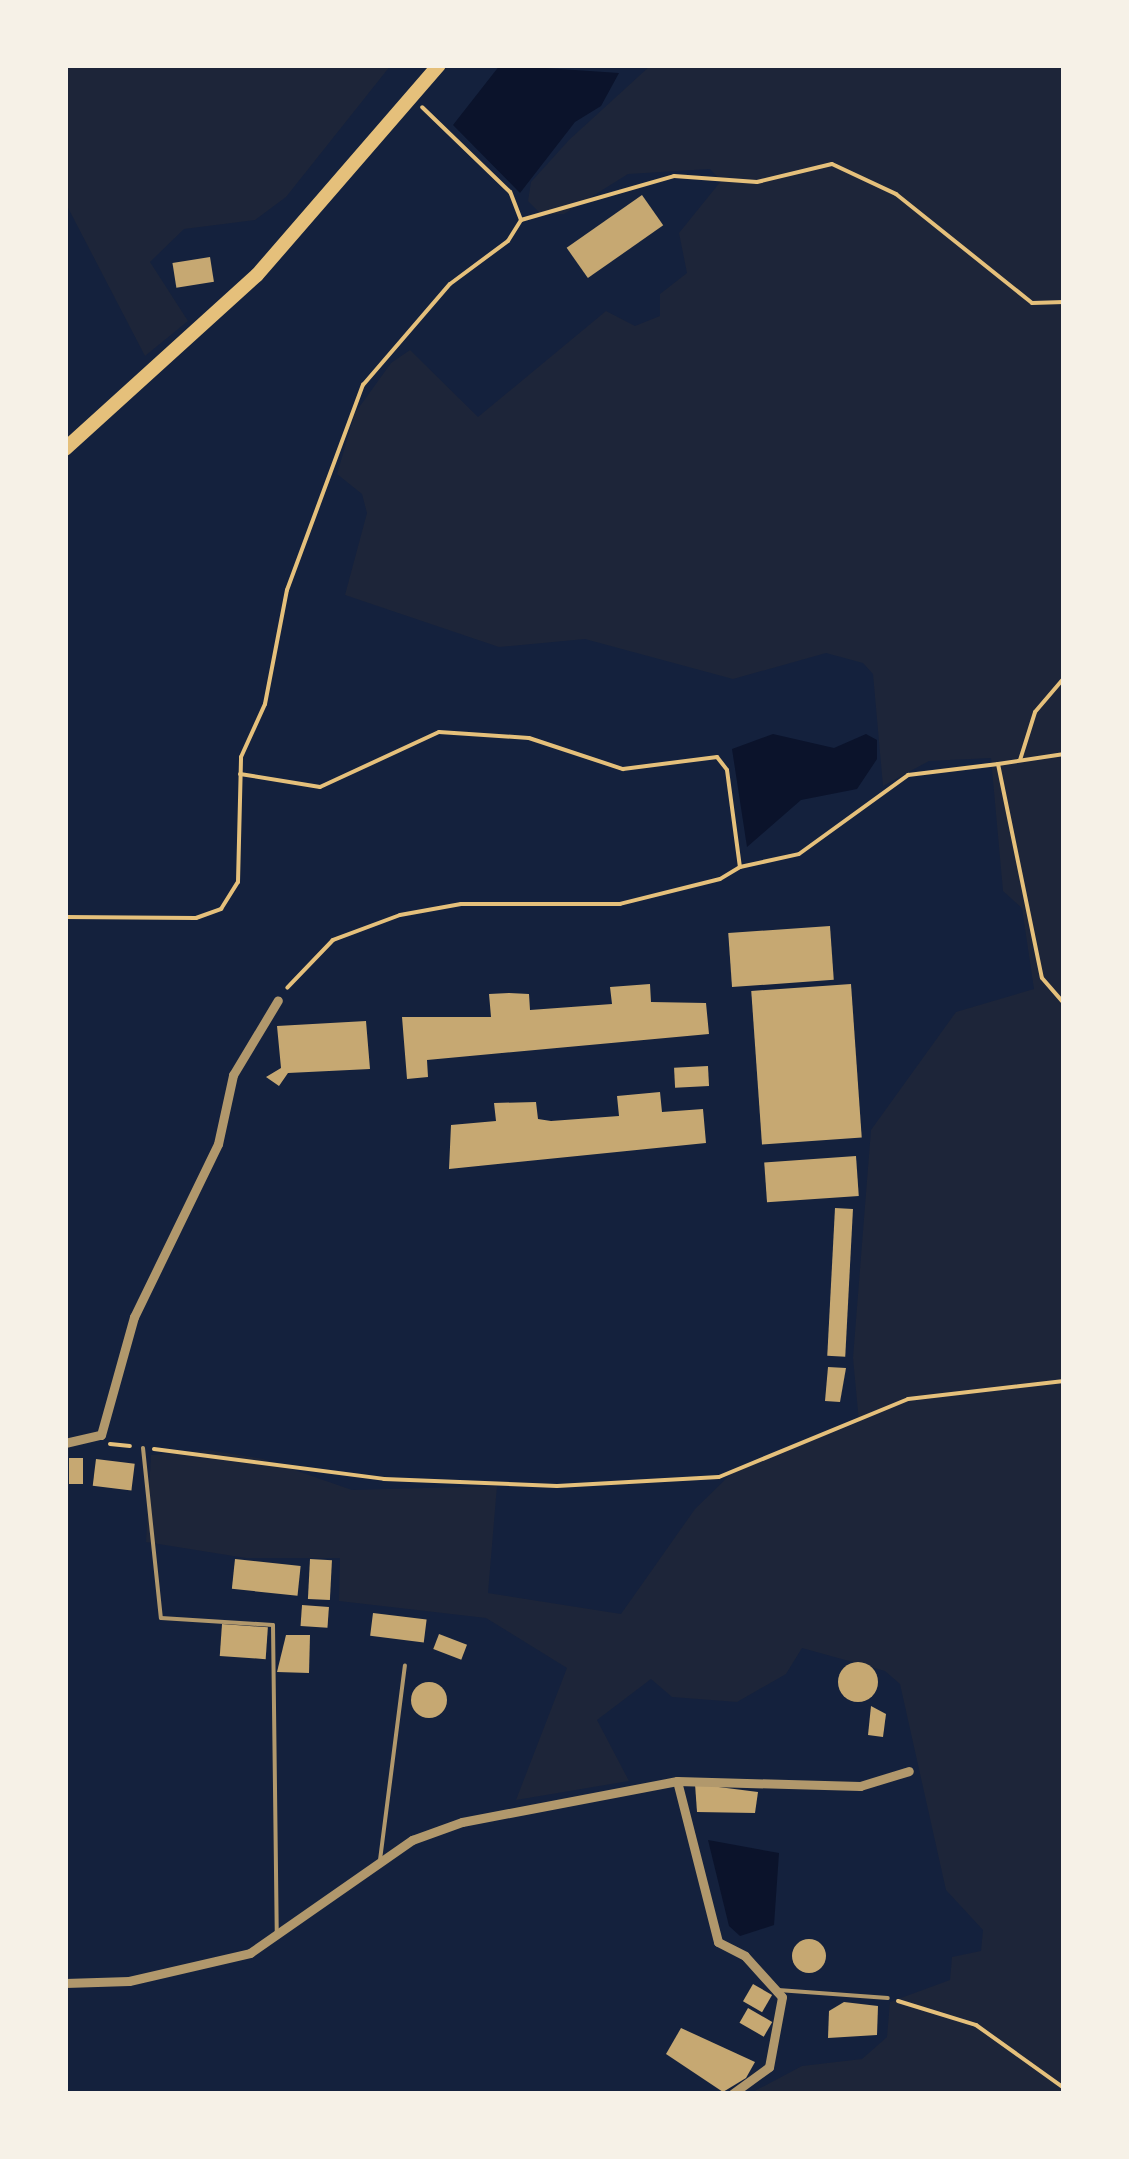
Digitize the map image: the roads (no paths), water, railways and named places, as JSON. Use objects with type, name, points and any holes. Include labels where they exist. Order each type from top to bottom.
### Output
[{"type":"main road","points":[[65,449],[244,288],[439,65]]},
{"type":"street","points":[[65,1443],[94,1442],[134,1317],[218,1144],[233,1075],[278,1000]]},
{"type":"street","points":[[65,1982],[208,1965],[277,1938],[380,1860],[462,1822],[677,1780],[860,1786],[909,1770]]},
{"type":"street","points":[[677,1780],[718,1942],[778,1990],[778,2047],[758,2080],[732,2094]]},
{"type":"lane","points":[[142,1448],[161,1618],[273,1625],[277,1938]]},
{"type":"lane","points":[[380,1860],[405,1666]]},
{"type":"lane","points":[[778,1990],[888,1998]]}]
